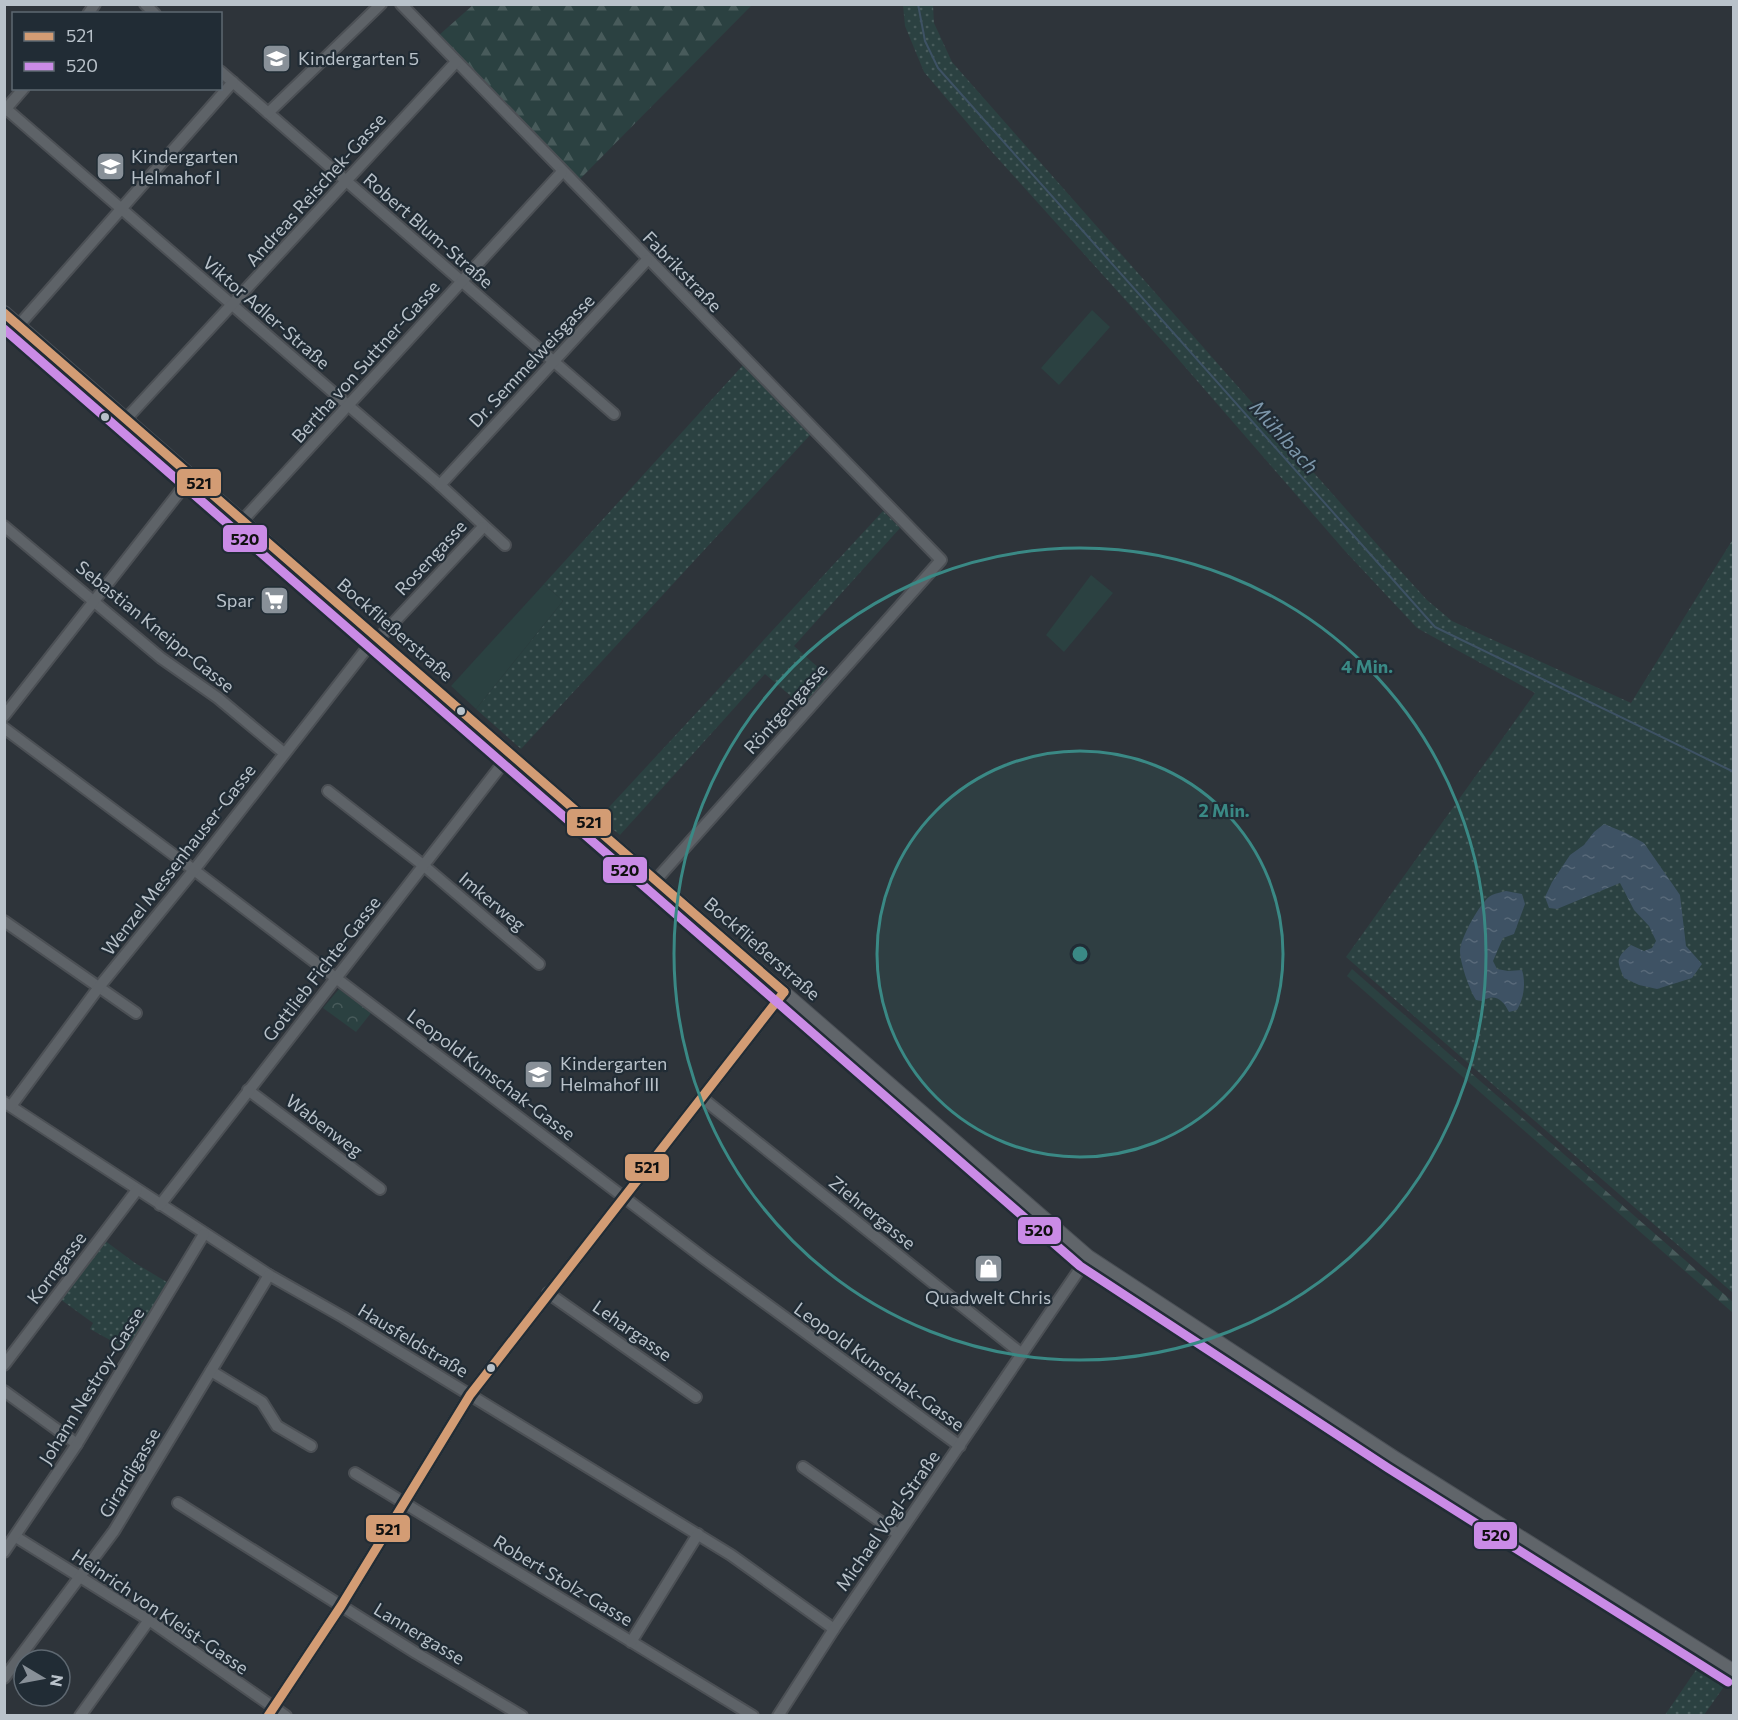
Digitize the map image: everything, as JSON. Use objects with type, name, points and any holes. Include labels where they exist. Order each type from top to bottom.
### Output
[{"type":"main road","name":"Bockfließerstraße","points":[[4,313],[1088,1257],[1394,1458],[1734,1672]]},
{"type":"street","points":[[268,113],[381,4]]},
{"type":"street","name":"Fabrikstraße","points":[[401,4],[647,260],[941,560]]},
{"type":"street","name":"Andreas Reischek-Gasse","points":[[126,419],[233,306],[456,62]]},
{"type":"street","name":"Robert Blum-Straße","points":[[222,73],[614,414]]},
{"type":"street","points":[[19,325],[232,82]]},
{"type":"street","points":[[5,109],[22,90]]},
{"type":"street","name":"Viktor Adler-Straße","points":[[5,109],[440,485],[505,545]]},
{"type":"street","name":"Bertha von Suttner-Gasse","points":[[243,520],[562,172]]},
{"type":"street","name":"Dr. Semmelweisgasse","points":[[440,485],[647,260]]},
{"type":"street","points":[[4,716],[192,476]]},
{"type":"street","name":"Sebastian Kneipp-Gasse","points":[[4,526],[161,658],[218,698],[284,753]]},
{"type":"street","name":"Rosengasse","points":[[377,638],[483,526]]},
{"type":"street","name":"Röntgengasse","points":[[656,880],[941,560]]},
{"type":"street","name":"Wenzel Messenhauser-Gasse","points":[[8,1104],[377,638]]},
{"type":"street","name":"Leopold Kunschak-Gasse","points":[[4,728],[705,1259],[960,1446]]},
{"type":"street","name":"Gottlieb Fichte-Gasse","points":[[160,1204],[510,754]]},
{"type":"street","points":[[328,790],[423,865]]},
{"type":"street","name":"Imkerweg","points":[[423,865],[539,963]]},
{"type":"street","points":[[4,921],[136,1013]]},
{"type":"street","points":[[271,1712],[341,1606],[470,1395],[784,992]]},
{"type":"street","name":"Wabenweg","points":[[248,1090],[380,1189]]},
{"type":"street","name":"Ziehrergasse","points":[[702,1098],[1022,1354]]},
{"type":"street","name":"Hausfeldstraße","points":[[8,1104],[269,1275],[343,1317],[698,1534],[834,1629]]},
{"type":"street","name":"Korngasse","points":[[4,1365],[137,1190]]},
{"type":"street","name":"Johann Nestroy-Gasse","points":[[4,1552],[77,1444],[204,1234]]},
{"type":"street","name":"Michael Vogl-Straße","points":[[778,1716],[898,1534],[1088,1257]]},
{"type":"street","name":"Girardigasse","points":[[4,1678],[114,1531],[269,1275]]},
{"type":"street","name":"Lehargasse","points":[[548,1293],[696,1397]]},
{"type":"street","points":[[211,1371],[262,1402],[277,1426],[311,1446]]},
{"type":"street","points":[[4,1391],[77,1444]]},
{"type":"street","points":[[803,1467],[898,1534]]},
{"type":"street","name":"Robert Stolz-Gasse","points":[[355,1473],[753,1716]]},
{"type":"street","name":"Lannergasse","points":[[178,1503],[522,1716]]},
{"type":"street","points":[[631,1642],[698,1534]]},
{"type":"street","name":"Heinrich von Kleist-Gasse","points":[[16,1537],[149,1620],[271,1712],[286,1716]]},
{"type":"street","points":[[80,1716],[149,1620]]},
{"type":"green space","points":[[473,5],[752,5],[578,181],[438,36]]},
{"type":"green space","points":[[903,5],[933,5],[934,23],[952,62],[1397,567],[1427,600],[1452,621],[1631,703],[1733,539],[1733,1293],[1346,957],[1535,693],[1417,628],[1345,551],[924,72],[905,26]]},
{"type":"green space","points":[[1092,310],[1110,327],[1059,385],[1041,368]]},
{"type":"green space","points":[[744,364],[811,434],[521,749],[476,709],[563,601],[544,584]]},
{"type":"green space","points":[[883,511],[900,528],[794,646],[830,678],[807,703],[799,703],[765,674],[620,835],[599,818]]},
{"type":"green space","points":[[1091,575],[1113,593],[1064,652],[1046,635]]},
{"type":"green space","points":[[544,584],[563,601],[476,709],[451,686]]},
{"type":"green space","points":[[1352,969],[1733,1302],[1733,1313],[1347,976]]},
{"type":"green space","points":[[339,989],[371,1013],[356,1032],[323,1008]]},
{"type":"green space","points":[[104,1240],[135,1263],[170,1284],[130,1351],[90,1329],[93,1323],[60,1299]]},
{"type":"green space","points":[[1694,1657],[1722,1676],[1723,1688],[1704,1715],[1665,1715],[1698,1667],[1698,1662]]},
{"type":"water","points":[[1604,824],[1644,843],[1680,895],[1686,946],[1702,964],[1692,978],[1657,989],[1639,985],[1624,978],[1619,964],[1622,953],[1631,945],[1644,951],[1652,948],[1656,941],[1649,926],[1634,910],[1620,883],[1557,909],[1549,908],[1545,897],[1552,882],[1570,855],[1584,845]]},
{"type":"water","points":[[1506,891],[1522,894],[1525,904],[1514,934],[1503,938],[1493,961],[1497,969],[1522,970],[1523,996],[1517,1010],[1509,1012],[1498,999],[1476,1000],[1466,977],[1460,951],[1467,929],[1482,904],[1492,895]]},
{"type":"waterway","name":"Mühlbach","points":[[918,4],[925,41],[938,68],[1435,627],[1734,772]]},
{"type":"transit line","name":"521","points":[[4,313],[784,992]]},
{"type":"transit line","name":"520","points":[[4,329],[1080,1266],[1388,1468],[1728,1682]]},
{"type":"transit line","name":"521","points":[[268,1716],[341,1606],[470,1395],[784,992]]},
{"type":"place","name":"Kindergarten 5","points":[[277,59]]},
{"type":"place","name":"Kindergarten Helmahof I","points":[[110,167]]},
{"type":"place","name":"Spar","points":[[275,601]]},
{"type":"place","name":"Kindergarten Helmahof III","points":[[539,1074]]},
{"type":"place","name":"Quadwelt Chris","points":[[988,1269]]}]
